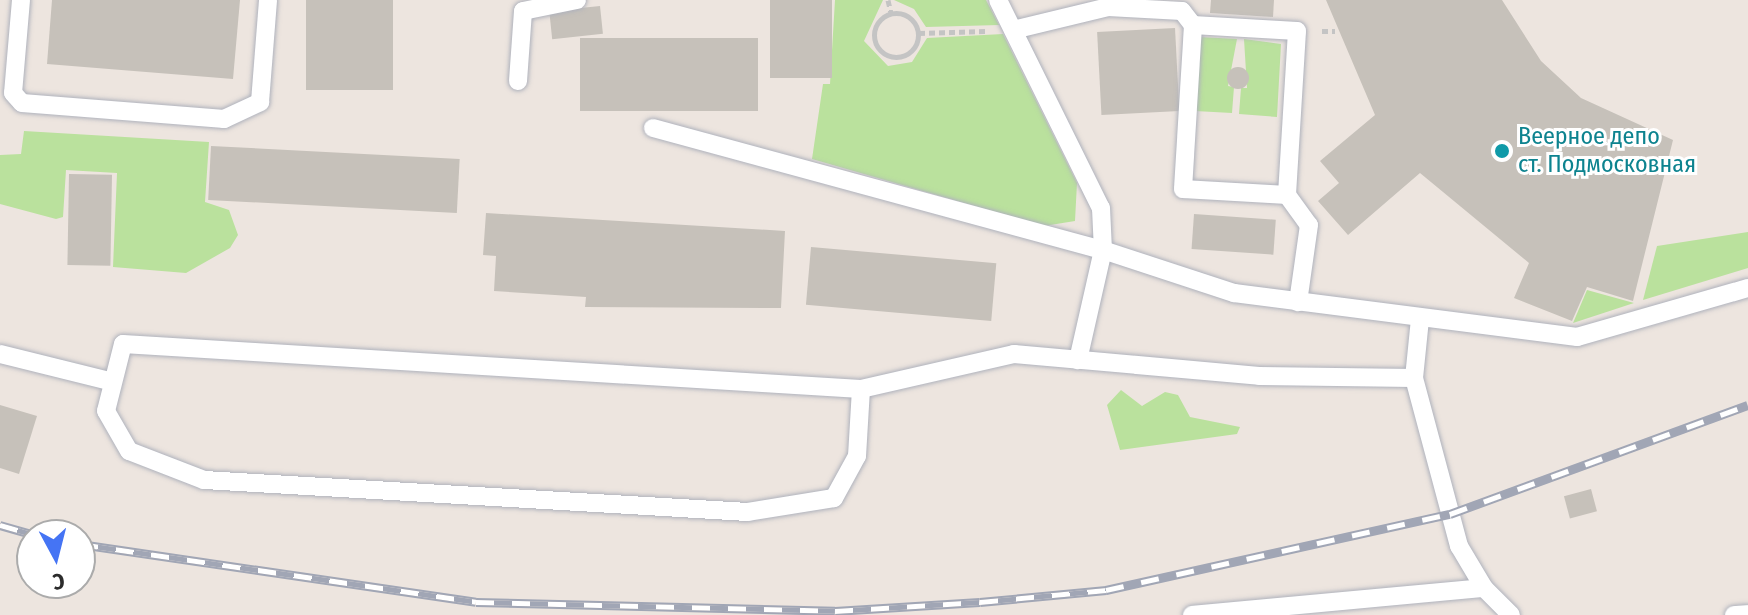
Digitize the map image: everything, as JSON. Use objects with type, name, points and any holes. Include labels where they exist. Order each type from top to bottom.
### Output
[{"type":"lane","points":[[21,0],[13,93],[22,103],[224,119],[260,102],[268,0]]},
{"type":"lane","points":[[518,81],[523,11],[577,0]]},
{"type":"lane","points":[[998,0],[1101,208],[1103,250],[1078,360]]},
{"type":"lane","points":[[1013,30],[1108,7],[1182,11],[1193,25],[1183,189],[1287,195]]},
{"type":"lane","points":[[1193,25],[1297,31],[1287,195],[1309,225],[1298,302]]},
{"type":"lane","points":[[653,128],[1103,250],[1234,293],[1577,337],[1748,288]]},
{"type":"lane","points":[[1420,319],[1414,378],[1459,546],[1484,588],[1511,615]]},
{"type":"lane","points":[[861,389],[857,456],[834,498],[748,512],[204,480],[129,451],[108,424],[113,382],[123,344],[861,389],[1014,354],[1259,376],[1414,378]]},
{"type":"lane","points":[[0,354],[113,382]]},
{"type":"lane","points":[[1192,615],[1484,588]]},
{"type":"lane","points":[[1734,615],[1748,614]]},
{"type":"path","points":[[888,0],[891,13]]},
{"type":"path","points":[[891,13],[911,18],[919,33]]},
{"type":"path","points":[[891,13],[875,28],[881,52],[906,56],[919,33]]},
{"type":"path","points":[[919,33],[1013,30]]},
{"type":"green space","points":[[835,0],[883,0],[864,41],[888,66],[912,62],[927,38],[1003,34],[1077,183],[1075,221],[1044,226],[812,159],[823,84],[830,84]]},
{"type":"green space","points":[[894,0],[986,0],[999,25],[926,27],[914,9]]},
{"type":"green space","points":[[1199,37],[1237,39],[1228,86],[1234,87],[1232,113],[1195,111]]},
{"type":"green space","points":[[1244,39],[1281,44],[1277,117],[1239,114],[1241,88],[1247,88]]},
{"type":"green space","points":[[24,131],[209,142],[205,202],[229,210],[238,235],[230,248],[186,273],[113,267],[117,173],[66,170],[63,217],[56,219],[0,204],[0,155],[21,154]]},
{"type":"green space","points":[[1748,232],[1748,268],[1643,300],[1657,246]]},
{"type":"green space","points":[[1587,290],[1634,303],[1573,323]]},
{"type":"green space","points":[[1121,390],[1142,406],[1165,392],[1178,395],[1190,417],[1240,427],[1237,434],[1120,450],[1107,405]]},
{"type":"building","points":[[52,0],[240,0],[233,79],[47,64]]},
{"type":"building","points":[[306,0],[393,0],[393,90],[306,90]]},
{"type":"building","points":[[770,0],[832,0],[832,78],[770,78]]},
{"type":"building","points":[[1211,0],[1274,0],[1273,17],[1210,13]]},
{"type":"building","name":"Веерное депо ст. Подмосковная","points":[[1326,0],[1502,0],[1541,61],[1581,98],[1673,140],[1633,301],[1587,287],[1572,321],[1514,298],[1529,263],[1420,173],[1348,235],[1318,201],[1339,183],[1320,161],[1375,115]]},
{"type":"building","points":[[600,6],[603,34],[552,39],[549,11]]},
{"type":"building","points":[[1175,28],[1179,111],[1101,115],[1097,32]]},
{"type":"building","points":[[580,38],[758,38],[758,111],[580,111]]},
{"type":"building","points":[[1238,67],[1246,70],[1249,78],[1246,86],[1238,89],[1230,86],[1227,78],[1230,70]]},
{"type":"building","points":[[211,146],[460,159],[457,213],[208,200]]},
{"type":"building","points":[[69,174],[112,175],[110,266],[67,265]]},
{"type":"building","points":[[486,213],[785,231],[781,308],[585,307],[586,297],[494,291],[496,256],[483,255]]},
{"type":"building","points":[[1194,214],[1276,220],[1273,255],[1192,249]]},
{"type":"building","points":[[811,247],[996,263],[991,321],[806,305]]},
{"type":"building","points":[[0,405],[37,416],[19,474],[0,468]]},
{"type":"building","points":[[1591,489],[1597,511],[1570,518],[1564,496]]},
{"type":"railway","points":[[96,546],[476,602],[835,611],[980,602],[1106,590],[1450,514],[1748,405]]},
{"type":"railway","points":[[0,525],[16,530]]},
{"type":"place","name":"Веерное депо ст. Подмосковная","points":[[1502,151]]}]
